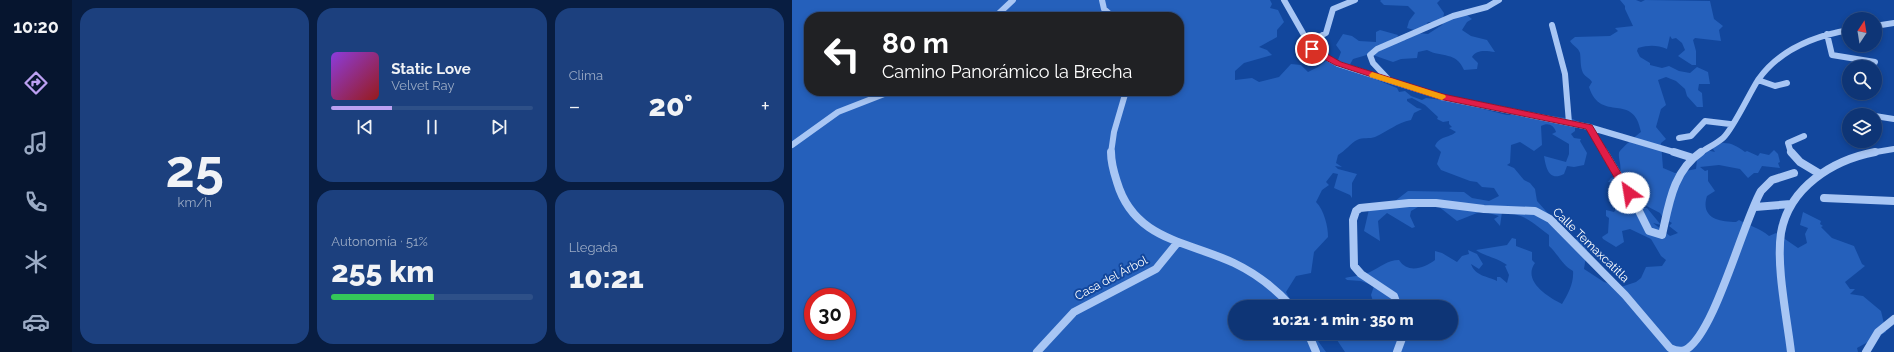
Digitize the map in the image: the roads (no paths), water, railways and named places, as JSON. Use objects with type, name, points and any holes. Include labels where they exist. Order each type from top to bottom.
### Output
[{"type":"street","points":[[1000,12],[1013,0]]},
{"type":"street","points":[[1102,0],[1104,9],[1107,12]]},
{"type":"street","points":[[1284,0],[1312,49],[1338,64],[1442,97],[1589,127],[1692,158]]},
{"type":"street","points":[[1308,43],[1326,33],[1334,9],[1355,0]]},
{"type":"street","points":[[1389,80],[1373,63],[1370,55],[1377,50],[1453,16],[1487,7],[1499,0]]},
{"type":"street","points":[[1882,25],[1894,23]]},
{"type":"street","points":[[1552,25],[1565,74],[1569,123]]},
{"type":"street","points":[[1589,127],[1635,203],[1649,231],[1652,233],[1663,234],[1671,192],[1674,185],[1692,158],[1724,137],[1730,124],[1758,80],[1767,69],[1789,50],[1827,34],[1842,31]]},
{"type":"street","points":[[1827,34],[1832,55],[1863,60]]},
{"type":"street","points":[[1758,80],[1775,86],[1787,83]]},
{"type":"street","points":[[792,145],[838,112],[879,96]]},
{"type":"street","points":[[1125,96],[1112,142],[1111,156],[1117,190],[1125,206],[1144,226],[1178,242],[1233,262],[1280,292],[1286,300]]},
{"type":"street","points":[[1882,117],[1894,118]]},
{"type":"street","points":[[1679,138],[1686,138],[1696,132],[1702,122],[1705,121],[1730,124]]},
{"type":"street","points":[[1804,136],[1788,143],[1788,148],[1806,167],[1820,174]]},
{"type":"street","points":[[1791,352],[1780,245],[1782,225],[1791,204],[1810,180],[1820,174],[1861,155],[1894,149]]},
{"type":"street","name":"Calle Temaxcatitla","points":[[1395,300],[1394,296],[1361,274],[1354,266],[1353,220],[1356,211],[1360,208],[1409,203],[1436,203],[1484,209],[1535,211],[1550,219],[1593,262],[1625,295],[1670,348],[1685,350],[1694,343],[1709,320],[1765,184],[1784,174],[1794,173]]},
{"type":"street","points":[[1824,198],[1894,201]]},
{"type":"street","points":[[1755,206],[1791,204]]},
{"type":"street","name":"Casa del Árbol","points":[[1037,352],[1074,312],[1156,269],[1178,242]]},
{"type":"street","points":[[1866,352],[1878,332],[1894,319]]},
{"type":"street","points":[[1311,340],[1316,352]]},
{"type":"street","points":[[1397,352],[1401,340]]}]
